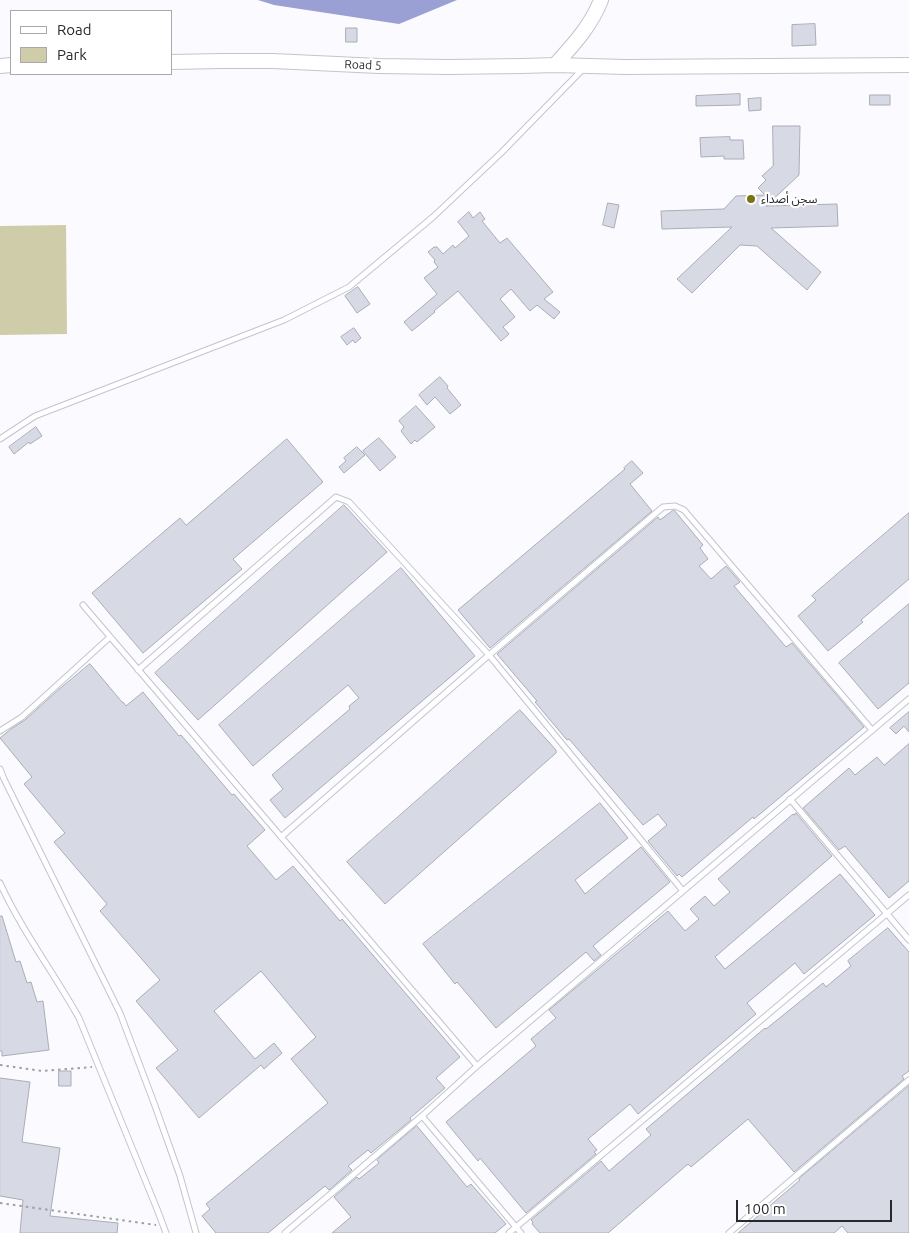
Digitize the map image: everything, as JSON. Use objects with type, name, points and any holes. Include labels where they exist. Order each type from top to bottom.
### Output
[{"type":"main road","points":[[555,64],[577,42],[598,9],[601,0]]},
{"type":"main road","name":"Road 5","points":[[172,62],[221,60],[448,67],[555,64],[586,66],[909,65]]},
{"type":"lane","points":[[0,440],[35,416],[284,320],[349,287],[433,217],[500,153],[586,66]]},
{"type":"lane","points":[[138,670],[336,496],[349,502],[490,655],[683,891]]},
{"type":"lane","points":[[281,837],[663,507],[675,506],[684,510],[872,730]]},
{"type":"lane","points":[[83,605],[477,1066]]},
{"type":"lane","points":[[0,731],[22,717],[110,637]]},
{"type":"lane","points":[[285,1233],[422,1116],[477,1066],[909,698]]},
{"type":"lane","points":[[0,769],[120,1013],[180,1176],[196,1233]]},
{"type":"lane","points":[[790,799],[909,940]]},
{"type":"lane","points":[[0,883],[36,950],[79,1018],[166,1233]]},
{"type":"lane","points":[[509,1233],[909,895]]},
{"type":"lane","points":[[729,1233],[909,1080]]},
{"type":"lane","points":[[422,1116],[521,1233]]},
{"type":"path","points":[[0,1065],[42,1071],[99,1066]]},
{"type":"path","points":[[0,1203],[164,1226]]},
{"type":"green space","points":[[66,225],[67,334],[0,335],[0,226]]},
{"type":"water","points":[[258,0],[457,0],[399,24],[274,5]]},
{"type":"building","points":[[815,24],[816,45],[792,46],[792,25]]},
{"type":"building","points":[[346,28],[357,28],[357,42],[346,42]]},
{"type":"building","points":[[740,94],[740,105],[696,106],[696,96]]},
{"type":"building","points":[[870,95],[890,95],[890,105],[870,105]]},
{"type":"building","points":[[761,98],[761,110],[749,111],[748,99]]},
{"type":"building","points":[[773,126],[800,126],[799,175],[766,206],[837,204],[838,226],[771,228],[821,272],[807,290],[757,246],[740,245],[692,293],[677,279],[732,227],[662,229],[661,211],[724,209],[736,196],[765,195],[758,188],[766,180],[762,176],[773,166]]},
{"type":"building","points":[[730,137],[730,140],[743,140],[744,159],[724,159],[724,156],[701,157],[700,138]]},
{"type":"building","points":[[608,203],[619,205],[614,228],[603,225]]},
{"type":"building","points":[[469,212],[473,218],[480,212],[485,219],[482,221],[500,243],[507,238],[553,292],[544,299],[560,312],[554,319],[537,305],[530,311],[511,289],[500,299],[515,317],[503,327],[509,334],[501,341],[458,291],[412,331],[404,322],[437,294],[424,278],[438,267],[428,252],[437,247],[443,254],[453,245],[455,248],[469,236],[458,222]]},
{"type":"building","points":[[358,287],[370,304],[357,313],[345,296]]},
{"type":"building","points":[[354,328],[361,338],[355,343],[353,340],[347,345],[341,337]]},
{"type":"building","points":[[440,377],[461,405],[450,414],[435,397],[427,405],[419,395]]},
{"type":"building","points":[[416,406],[435,427],[417,442],[415,440],[411,444],[401,431],[404,427],[399,421]]},
{"type":"building","points":[[36,427],[42,436],[30,444],[29,442],[14,454],[9,447]]},
{"type":"building","points":[[379,438],[396,457],[380,471],[363,451]]},
{"type":"building","points":[[287,439],[323,482],[233,559],[242,569],[143,653],[92,593],[180,518],[186,525]]},
{"type":"building","points":[[357,447],[365,455],[344,473],[339,467],[346,461],[344,458]]},
{"type":"building","points":[[632,461],[643,473],[630,484],[652,511],[490,648],[458,610],[625,469]]},
{"type":"building","points":[[344,505],[387,552],[198,720],[155,673]]},
{"type":"building","points":[[674,510],[703,545],[700,548],[708,559],[699,566],[711,579],[726,566],[740,582],[734,586],[786,647],[792,643],[864,727],[682,877],[679,874],[677,876],[648,841],[667,825],[658,814],[643,825],[569,739],[567,740],[497,654],[658,517],[660,520]]},
{"type":"building","points":[[909,513],[909,579],[861,620],[863,622],[828,651],[798,616],[816,600],[812,596]]},
{"type":"building","points":[[401,568],[475,656],[285,818],[270,800],[283,789],[272,775],[350,709],[349,706],[359,698],[348,685],[253,766],[219,725]]},
{"type":"building","points":[[909,604],[909,683],[878,709],[839,663]]},
{"type":"building","points":[[90,664],[126,706],[143,692],[179,736],[181,735],[232,795],[234,794],[265,830],[247,846],[276,880],[293,866],[340,921],[342,919],[460,1057],[436,1078],[445,1088],[410,1118],[411,1120],[371,1153],[368,1150],[348,1166],[352,1170],[329,1190],[325,1186],[268,1233],[216,1233],[202,1216],[210,1209],[206,1204],[328,1103],[291,1059],[316,1037],[261,971],[214,1011],[255,1059],[274,1043],[282,1053],[264,1069],[261,1065],[199,1118],[156,1068],[178,1050],[136,1001],[160,980],[100,911],[107,904],[54,842],[65,833],[24,784],[32,777],[0,738],[25,720]]},
{"type":"building","points":[[520,710],[556,750],[556,753],[385,904],[347,862]]},
{"type":"building","points":[[909,712],[909,732],[904,726],[896,734],[890,728]]},
{"type":"building","points":[[909,744],[909,881],[889,898],[845,846],[839,850],[803,808],[849,768],[855,775],[877,757],[884,765]]},
{"type":"building","points":[[600,803],[628,838],[575,880],[585,894],[641,847],[670,882],[593,946],[601,955],[594,961],[586,952],[496,1028],[457,982],[455,984],[423,944]]},
{"type":"building","points":[[796,813],[832,856],[715,957],[725,969],[840,874],[875,915],[804,974],[795,963],[747,1003],[756,1014],[638,1114],[630,1104],[588,1139],[597,1150],[594,1152],[596,1154],[526,1213],[480,1158],[478,1161],[446,1122],[536,1046],[531,1039],[556,1018],[549,1010],[668,911],[685,931],[699,919],[690,909],[705,896],[714,906],[730,892],[718,879]]},
{"type":"building","points":[[0,916],[2,916],[16,962],[20,961],[27,983],[31,982],[37,1002],[43,1001],[49,1050],[2,1056],[2,1051],[0,1051]]},
{"type":"building","points":[[888,928],[909,952],[909,1071],[902,1076],[904,1079],[794,1172],[748,1119],[691,1167],[688,1164],[608,1233],[540,1233],[532,1224],[531,1220],[601,1161],[609,1171],[651,1135],[646,1129],[765,1028],[823,983],[826,987],[851,966],[848,961]]},
{"type":"building","points":[[59,1071],[71,1071],[71,1086],[59,1086]]},
{"type":"building","points":[[0,1078],[30,1082],[22,1142],[60,1148],[50,1216],[118,1223],[117,1233],[20,1233],[23,1200],[0,1196]]},
{"type":"building","points":[[909,1086],[909,1233],[848,1233],[842,1226],[834,1233],[738,1233],[799,1179]]},
{"type":"building","points":[[417,1126],[467,1187],[471,1184],[506,1224],[495,1233],[332,1233],[351,1217],[334,1197],[357,1177],[359,1179],[379,1163],[377,1160]]},
{"type":"place","name":"سجن أصداء","points":[[751,199]]}]
